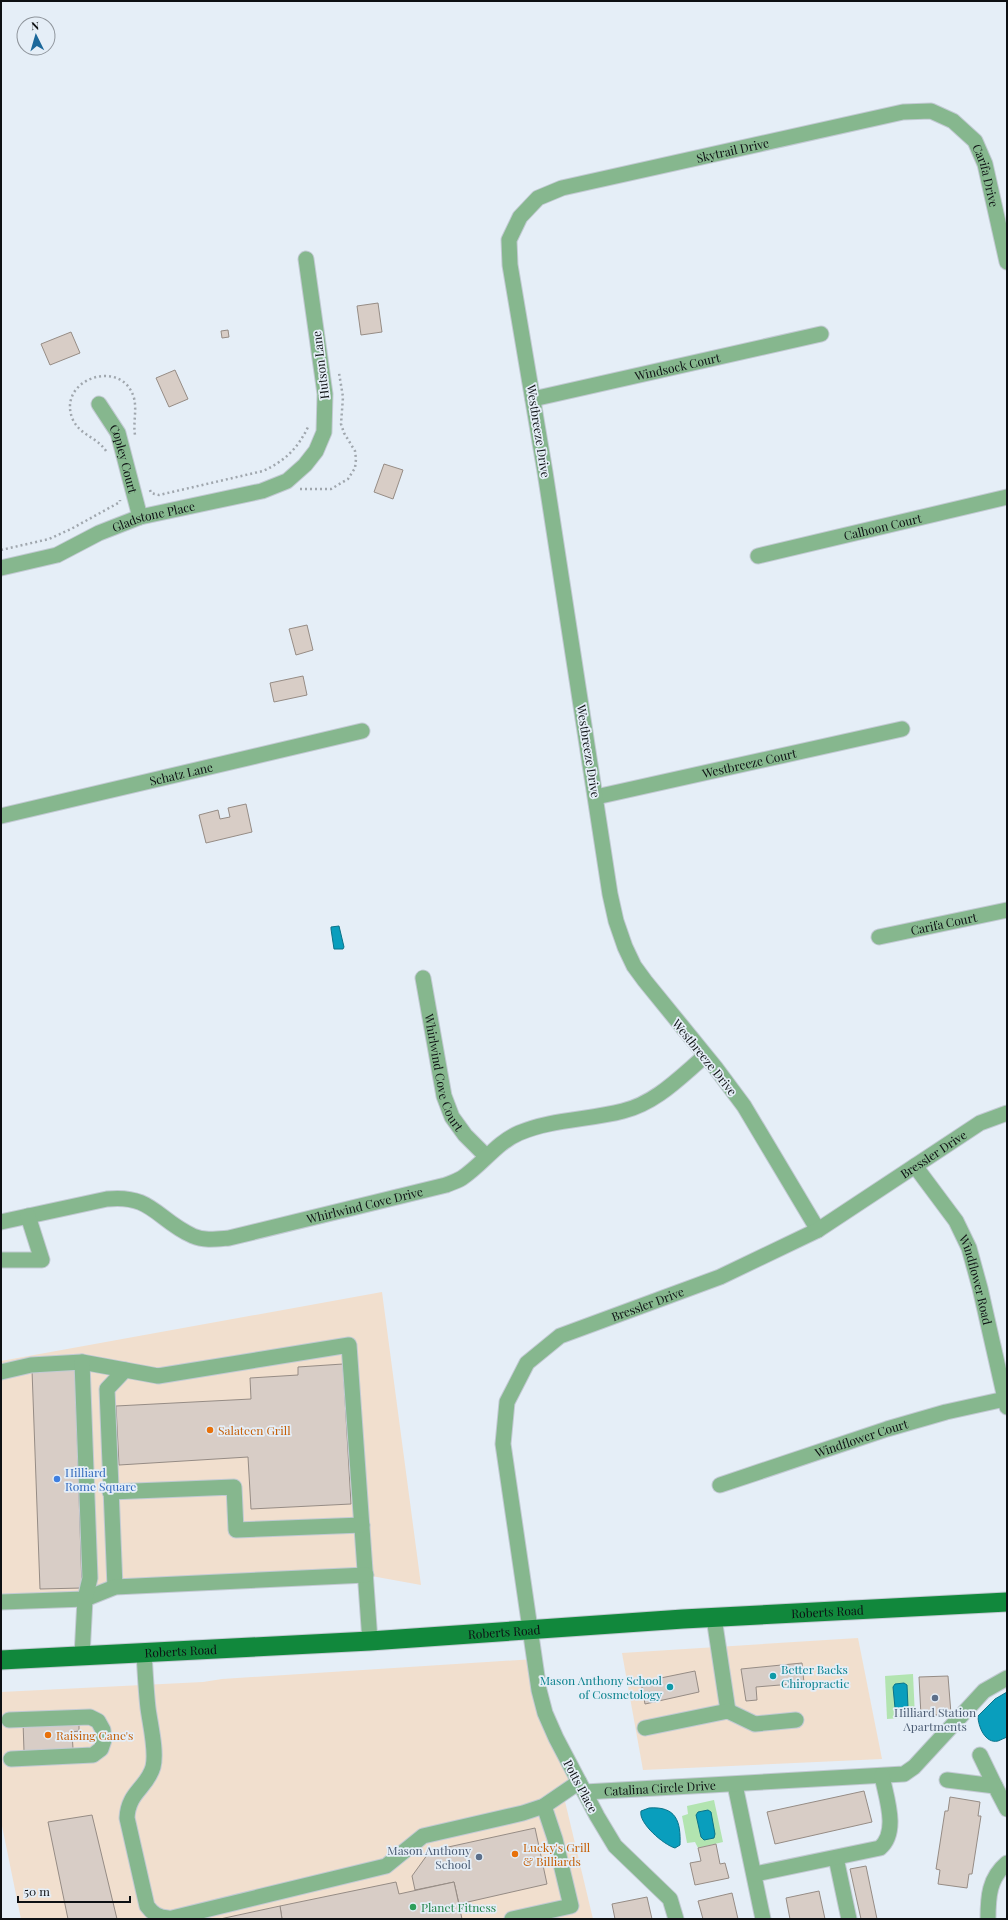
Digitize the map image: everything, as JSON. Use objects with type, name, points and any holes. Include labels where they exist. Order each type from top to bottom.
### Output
[{"type":"main road","name":"Roberts Road","points":[[1,1660],[370,1641],[714,1618],[1007,1602]]},
{"type":"street","name":"Skytrail Drive","points":[[520,216],[538,198],[562,188],[887,115],[903,112],[931,111],[953,121]]},
{"type":"street","name":"Carifa Drive","points":[[953,121],[975,141],[985,164],[1007,262]]},
{"type":"street","name":"Westbreeze Drive","points":[[520,216],[509,240],[510,265],[533,399],[610,894],[616,921],[625,947],[645,981],[706,1056],[744,1106],[818,1230]]},
{"type":"street","name":"Hutson Lane","points":[[304,465],[316,451],[324,432],[325,394],[306,259]]},
{"type":"street","name":"Windsock Court","points":[[533,399],[821,334]]},
{"type":"street","name":"Copley Court","points":[[99,404],[118,433],[140,517]]},
{"type":"street","name":"Gladstone Place","points":[[1,568],[57,555],[99,533],[140,517],[262,490],[287,481],[304,465]]},
{"type":"street","name":"Calhoon Court","points":[[758,556],[1007,497]]},
{"type":"street","name":"Westbreeze Court","points":[[596,797],[902,729]]},
{"type":"street","name":"Schatz Lane","points":[[1,816],[362,731]]},
{"type":"street","name":"Carifa Court","points":[[879,937],[1007,910]]},
{"type":"street","name":"Whirlwind Cove Court","points":[[423,978],[444,1096],[452,1117],[465,1135],[486,1156]]},
{"type":"street","name":"Whirlwind Cove Drive","points":[[1,1222],[122,1197],[138,1200],[152,1207],[162,1218],[193,1236],[211,1240],[229,1238],[446,1185],[463,1177],[502,1142],[518,1133],[537,1127],[623,1111],[645,1103],[663,1091],[706,1056]]},
{"type":"street","name":"Bressler Drive","points":[[530,1630],[504,1444],[507,1402],[527,1363],[560,1336],[720,1277],[818,1230],[980,1123],[1007,1113]]},
{"type":"street","name":"Windflower Road","points":[[915,1166],[956,1221],[970,1248],[1006,1403]]},
{"type":"street","points":[[1,1260],[42,1260],[28,1216]]},
{"type":"street","points":[[1,1372],[31,1366],[82,1362],[158,1376],[349,1345],[370,1641]]},
{"type":"street","points":[[82,1362],[90,1578],[85,1600],[82,1656]]},
{"type":"street","points":[[115,1587],[107,1389],[125,1370]]},
{"type":"street","name":"Windflower Court","points":[[720,1485],[887,1429],[946,1412],[1006,1403]]},
{"type":"street","points":[[110,1492],[234,1486],[236,1530],[362,1525]]},
{"type":"street","points":[[1,1602],[85,1600],[115,1587],[366,1575]]},
{"type":"street","points":[[714,1618],[728,1711]]},
{"type":"street","name":"Potts Place","points":[[530,1630],[539,1690],[545,1713],[556,1738],[615,1846],[671,1901],[676,1919]]},
{"type":"street","points":[[144,1652],[148,1706],[154,1755],[153,1766],[148,1776],[130,1801],[127,1818],[147,1906],[152,1914],[159,1917],[168,1918],[386,1866],[422,1836],[523,1813],[544,1806],[582,1787]]},
{"type":"street","name":"Catalina Circle Drive","points":[[582,1787],[735,1785],[904,1774],[911,1771],[984,1691],[1007,1678]]},
{"type":"street","points":[[645,1728],[728,1711],[755,1724],[796,1720]]},
{"type":"street","points":[[9,1720],[85,1716],[102,1724],[105,1735],[101,1749],[93,1755],[11,1759]]},
{"type":"street","points":[[980,1755],[1007,1809]]},
{"type":"street","points":[[755,1874],[871,1851],[884,1844],[890,1831],[889,1812],[882,1776]]},
{"type":"street","points":[[947,1780],[995,1786]]},
{"type":"street","points":[[735,1785],[755,1874],[763,1919]]},
{"type":"street","points":[[512,1919],[571,1906],[556,1839],[544,1806]]},
{"type":"street","points":[[836,1858],[849,1919]]},
{"type":"street","points":[[988,1919],[988,1902],[991,1882],[999,1870],[1007,1863]]},
{"type":"path","points":[[298,490],[330,489],[348,479],[355,468],[355,451],[344,433],[341,424],[342,397],[338,366]]},
{"type":"path","points":[[108,456],[100,442],[80,431],[70,409],[72,396],[77,388],[86,380],[97,376],[108,376],[119,380],[128,386],[134,398],[134,422],[137,442]]},
{"type":"path","points":[[148,486],[151,493],[159,495],[263,471],[289,455],[300,443],[310,420]]},
{"type":"path","points":[[1,550],[49,539],[71,529],[120,502],[119,495]]},
{"type":"shaded area","points":[[382,1292],[421,1585],[366,1575],[115,1587],[85,1599],[1,1602],[1,1361]]},
{"type":"shaded area","points":[[858,1638],[882,1759],[643,1770],[622,1653]]},
{"type":"shaded area","points":[[535,1659],[536,1670],[579,1782],[563,1793],[593,1919],[21,1919],[1,1821],[1,1692],[203,1682],[222,1679]]},
{"type":"green space","points":[[913,1674],[915,1717],[887,1719],[885,1676]]},
{"type":"green space","points":[[714,1800],[723,1842],[698,1848],[695,1842],[687,1843],[682,1816],[688,1814],[687,1806]]},
{"type":"water","points":[[339,926],[344,947],[343,949],[334,949],[331,927]]},
{"type":"water","points":[[904,1683],[907,1685],[908,1707],[907,1710],[898,1710],[895,1708],[893,1687],[895,1684]]},
{"type":"water","points":[[1007,1692],[1007,1737],[998,1741],[989,1740],[979,1725],[978,1716],[995,1699]]},
{"type":"water","points":[[649,1808],[658,1808],[671,1812],[678,1822],[680,1845],[675,1848],[670,1846],[653,1833],[641,1816],[641,1811]]},
{"type":"water","points":[[708,1810],[711,1812],[715,1834],[714,1838],[704,1840],[701,1837],[696,1815],[698,1812]]},
{"type":"building","points":[[378,303],[382,332],[361,335],[357,306]]},
{"type":"building","points":[[228,330],[229,337],[222,338],[221,331]]},
{"type":"building","points":[[71,332],[80,353],[50,365],[41,344]]},
{"type":"building","points":[[175,370],[188,399],[169,407],[156,378]]},
{"type":"building","points":[[384,464],[403,470],[393,499],[374,492]]},
{"type":"building","points":[[307,625],[313,650],[296,655],[289,629]]},
{"type":"building","points":[[303,676],[307,695],[274,702],[270,683]]},
{"type":"building","points":[[246,804],[252,832],[206,843],[199,815],[218,810],[220,819],[230,817],[228,808]]},
{"type":"building","points":[[343,1364],[351,1504],[251,1509],[248,1457],[119,1465],[116,1406],[251,1399],[250,1378],[298,1375],[298,1367]]},
{"type":"building","name":"Hilliard Rome Square","points":[[75,1368],[82,1588],[40,1589],[32,1370]]},
{"type":"building","name":"Better Backs Chiropractic","points":[[802,1663],[804,1683],[756,1687],[757,1700],[746,1701],[741,1669]]},
{"type":"building","name":"Mason Anthony School of Cosmetology","points":[[695,1671],[699,1692],[645,1704],[641,1682]]},
{"type":"building","name":"Hilliard Station Apartments","points":[[948,1676],[951,1714],[921,1716],[919,1677]]},
{"type":"building","name":"Raising Cane's","points":[[79,1720],[79,1731],[72,1732],[73,1749],[24,1751],[23,1722]]},
{"type":"building","points":[[864,1791],[872,1822],[775,1844],[767,1812]]},
{"type":"building","points":[[950,1797],[980,1802],[978,1816],[981,1816],[972,1874],[969,1874],[967,1888],[938,1884],[940,1870],[936,1869],[945,1811],[948,1811]]},
{"type":"building","points":[[92,1815],[117,1919],[68,1919],[48,1822]]},
{"type":"building","points":[[535,1828],[547,1884],[459,1904],[454,1882],[415,1890],[412,1876],[430,1851]]},
{"type":"building","points":[[716,1844],[720,1864],[725,1863],[729,1878],[695,1885],[690,1863],[701,1861],[698,1848]]},
{"type":"building","points":[[866,1866],[877,1919],[861,1919],[850,1869]]},
{"type":"building","points":[[396,1882],[399,1894],[454,1882],[462,1919],[282,1919],[280,1906]]},
{"type":"building","points":[[819,1891],[825,1919],[790,1919],[786,1898]]},
{"type":"building","points":[[732,1893],[738,1919],[703,1919],[698,1901]]},
{"type":"building","points":[[647,1897],[652,1919],[615,1919],[612,1904]]},
{"type":"building","points":[[280,1906],[282,1919],[220,1919]]},
{"type":"place","name":"Salateen Grill","points":[[210,1430]]},
{"type":"place","name":"Hilliard Rome Square","points":[[57,1479]]},
{"type":"place","name":"Better Backs Chiropractic","points":[[773,1676]]},
{"type":"place","name":"Mason Anthony School of Cosmetology","points":[[670,1687]]},
{"type":"place","name":"Hilliard Station Apartments","points":[[935,1698]]},
{"type":"place","name":"Raising Cane's","points":[[48,1735]]},
{"type":"place","name":"Lucky's Grill & Billiards","points":[[515,1854]]},
{"type":"place","name":"Mason Anthony School","points":[[479,1857]]},
{"type":"place","name":"Planet Fitness","points":[[413,1907]]}]
